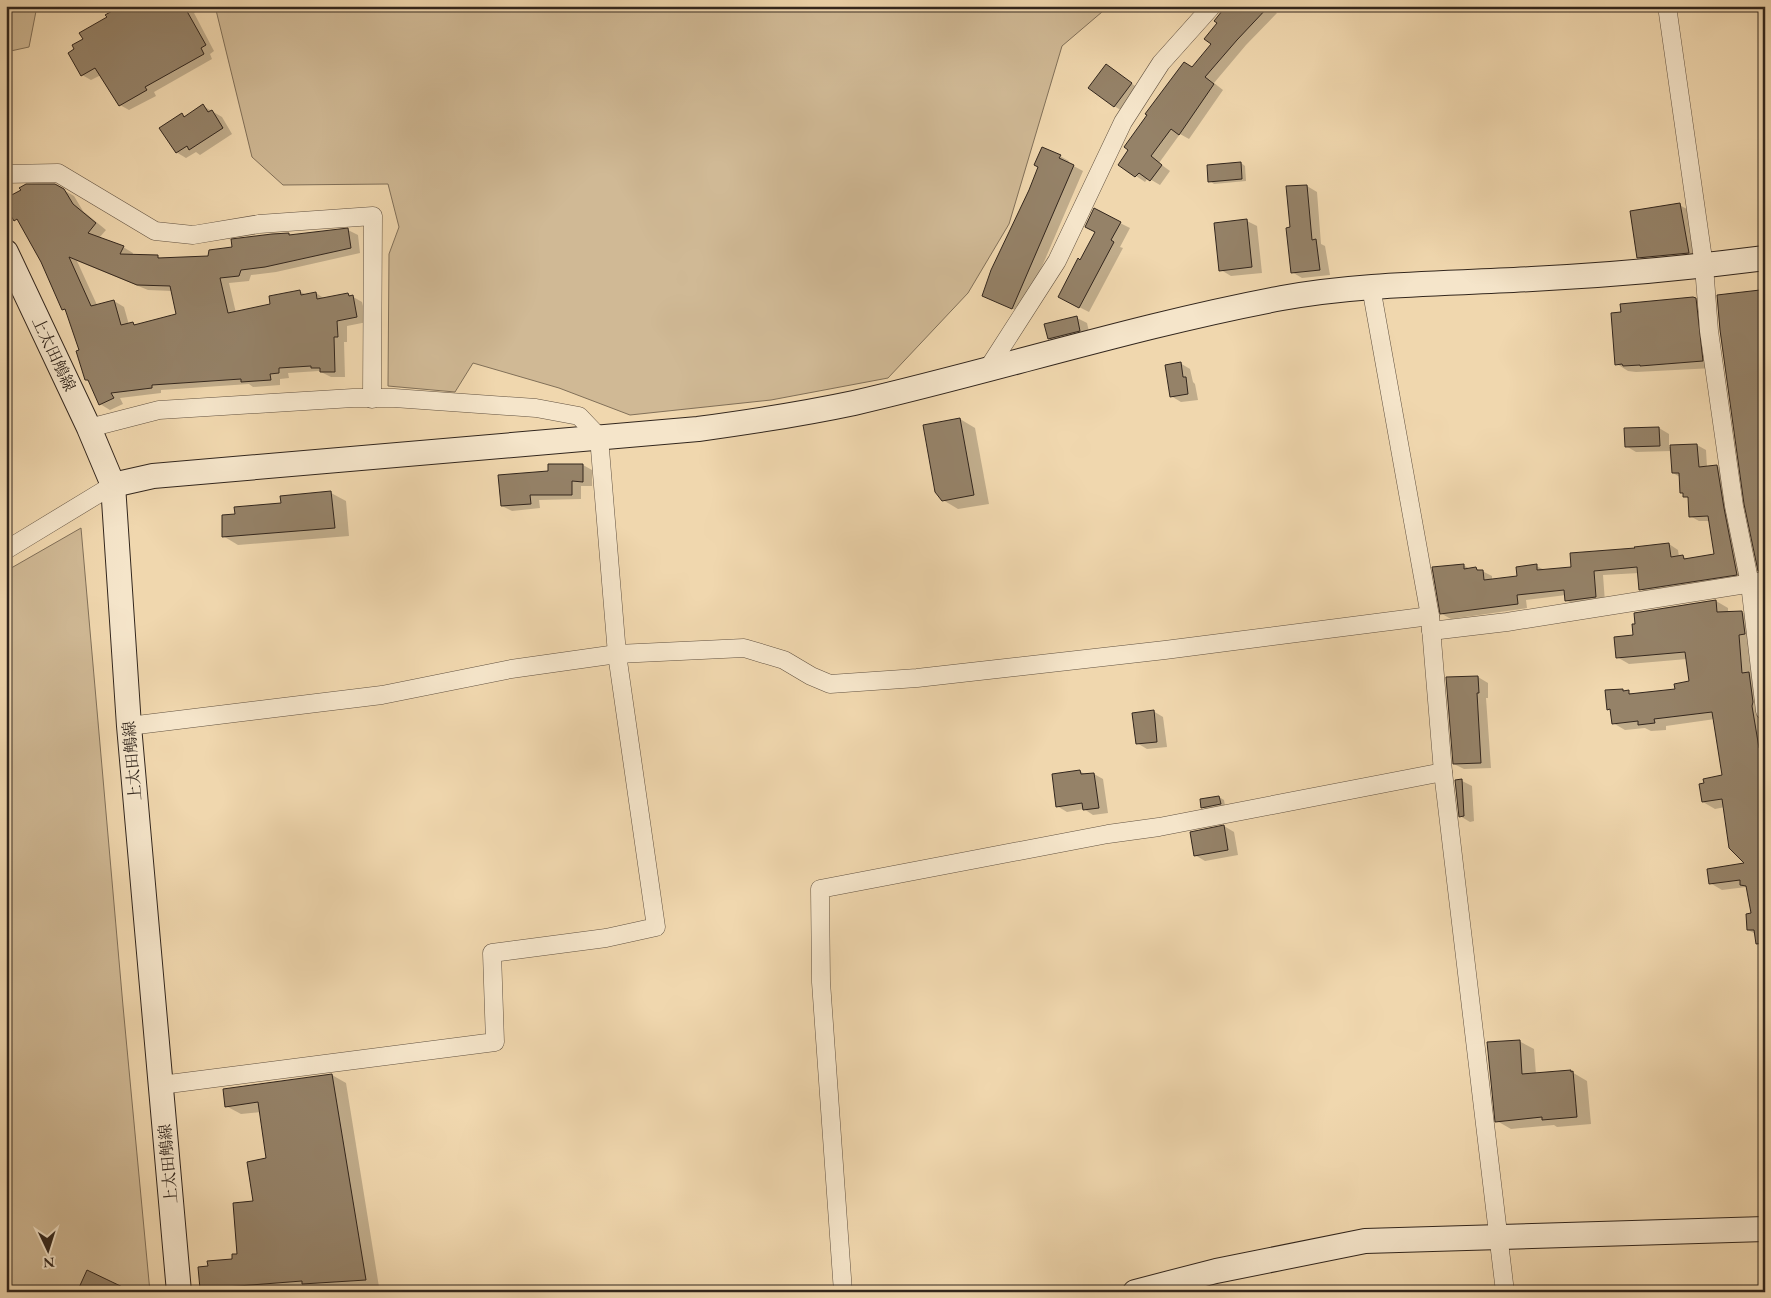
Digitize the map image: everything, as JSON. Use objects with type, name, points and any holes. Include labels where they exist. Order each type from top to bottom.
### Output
[{"type":"street","points":[[987,370],[1057,261],[1123,122],[1162,63],[1212,6]]},
{"type":"street","points":[[1667,6],[1704,266],[1709,331],[1734,506],[1758,583],[1765,711]]},
{"type":"street","points":[[6,174],[58,173],[155,231],[193,235],[259,224],[373,216],[372,399]]},
{"type":"street","name":"上太田鵤線","points":[[6,252],[89,428],[113,486],[129,726],[179,1292]]},
{"type":"street","points":[[6,550],[113,486],[153,476],[698,429],[776,418],[853,403],[1173,321],[1285,298],[1371,287],[1534,279],[1704,266],[1765,258]]},
{"type":"street","points":[[1371,287],[1431,624],[1443,772],[1505,1292]]},
{"type":"street","points":[[89,428],[159,410],[353,398],[454,401],[536,408],[579,416],[599,437],[617,654],[656,927],[606,938],[492,953],[495,1042],[161,1085]]},
{"type":"street","points":[[129,726],[382,695],[510,669],[617,654],[744,648],[784,660],[811,676],[830,684],[945,675],[1185,647],[1431,624],[1507,622],[1758,583]]},
{"type":"street","points":[[843,1292],[821,982],[820,889],[1108,834],[1159,827],[1443,772]]},
{"type":"street","points":[[1135,1292],[1216,1271],[1366,1241],[1765,1229]]},
{"type":"shaded area","points":[[6,6],[37,6],[29,47],[6,52]]},
{"type":"shaded area","points":[[215,6],[1109,6],[1062,46],[1009,224],[968,293],[888,378],[771,400],[630,415],[559,388],[473,363],[455,392],[388,386],[389,254],[399,227],[388,184],[283,185],[252,157]]},
{"type":"shaded area","points":[[81,528],[150,1292],[6,1292],[6,571]]},
{"type":"building","points":[[121,6],[136,6],[138,8],[141,6],[184,6],[206,45],[201,48],[204,54],[145,87],[147,90],[119,106],[95,68],[81,76],[68,53],[74,49],[72,45],[83,39],[79,33],[107,17],[105,15]]},
{"type":"building","points":[[1226,6],[1269,6],[1205,77],[1214,84],[1179,135],[1171,129],[1151,156],[1162,165],[1150,181],[1139,173],[1135,177],[1118,165],[1128,150],[1124,147],[1147,115],[1145,114],[1184,62],[1192,67],[1211,44],[1204,39],[1217,23],[1214,21]]},
{"type":"building","points":[[1106,64],[1132,83],[1114,107],[1088,88]]},
{"type":"building","points":[[203,104],[208,112],[212,110],[223,128],[189,150],[187,146],[176,153],[159,128],[182,113],[184,117]]},
{"type":"building","points":[[1042,147],[1061,155],[1059,158],[1074,165],[1012,309],[982,296],[991,270],[1029,190],[1038,167],[1034,165]]},
{"type":"building","points":[[1241,162],[1242,179],[1208,182],[1207,165]]},
{"type":"building","points":[[26,184],[55,184],[64,189],[73,204],[96,223],[88,233],[124,246],[120,254],[158,255],[158,258],[208,256],[209,250],[232,247],[231,239],[348,228],[351,248],[265,267],[241,270],[239,276],[220,278],[228,313],[270,304],[269,296],[300,290],[301,295],[316,292],[317,299],[348,293],[349,296],[353,295],[357,317],[337,321],[338,337],[334,337],[335,372],[320,372],[320,368],[311,368],[311,366],[279,368],[279,373],[270,374],[271,380],[241,382],[241,379],[152,385],[152,388],[111,393],[114,398],[99,405],[88,380],[85,380],[76,351],[79,350],[65,309],[62,310],[41,262],[17,219],[14,221],[6,207],[6,198],[21,190],[19,188]],"holes":[[[69,257],[137,285],[170,286],[176,314],[134,325],[133,322],[121,325],[114,300],[91,306]]]},
{"type":"building","points":[[1307,185],[1312,240],[1316,239],[1320,270],[1291,273],[1286,228],[1290,227],[1286,186]]},
{"type":"building","points":[[1680,203],[1689,253],[1637,258],[1630,211]]},
{"type":"building","points":[[1094,208],[1121,222],[1111,240],[1114,242],[1079,308],[1058,297],[1078,258],[1080,260],[1095,232],[1085,227]]},
{"type":"building","points":[[1247,219],[1252,267],[1219,271],[1214,223]]},
{"type":"building","points":[[1765,290],[1765,571],[1758,571],[1744,504],[1720,330],[1717,295]]},
{"type":"building","points":[[1696,298],[1703,361],[1640,366],[1615,365],[1611,313],[1621,312],[1620,304]]},
{"type":"building","points":[[1077,316],[1080,331],[1048,339],[1044,324]]},
{"type":"building","points":[[1181,362],[1183,377],[1186,377],[1188,394],[1170,397],[1165,365]]},
{"type":"building","points":[[960,418],[974,495],[942,501],[935,492],[923,425]]},
{"type":"building","points":[[1659,427],[1660,446],[1625,447],[1624,428]]},
{"type":"building","points":[[1697,444],[1699,467],[1717,465],[1737,575],[1639,590],[1637,567],[1594,571],[1596,597],[1565,601],[1564,590],[1517,595],[1518,604],[1440,614],[1432,567],[1464,564],[1464,569],[1476,567],[1477,570],[1483,570],[1484,580],[1517,576],[1516,567],[1537,564],[1537,570],[1571,567],[1570,553],[1635,548],[1669,543],[1671,557],[1683,555],[1684,559],[1714,554],[1708,516],[1689,517],[1688,497],[1683,497],[1683,493],[1680,493],[1679,473],[1672,473],[1670,445]]},
{"type":"building","points":[[548,464],[583,464],[583,482],[572,481],[572,495],[530,495],[531,504],[501,506],[498,475],[548,471]]},
{"type":"building","points":[[331,491],[335,528],[222,537],[222,515],[235,514],[234,507],[281,503],[280,496]]},
{"type":"building","points":[[1716,600],[1717,612],[1742,611],[1745,634],[1739,635],[1742,673],[1749,672],[1759,748],[1762,747],[1765,756],[1765,943],[1756,944],[1754,930],[1747,930],[1746,914],[1751,913],[1746,886],[1740,885],[1740,880],[1709,884],[1707,869],[1744,863],[1729,848],[1722,799],[1702,802],[1699,784],[1704,783],[1703,779],[1722,775],[1712,712],[1654,719],[1655,723],[1638,725],[1638,721],[1612,724],[1610,709],[1607,710],[1605,690],[1629,690],[1629,694],[1675,689],[1674,684],[1689,681],[1685,652],[1616,658],[1614,637],[1633,635],[1634,613]]},
{"type":"building","points":[[1478,676],[1479,693],[1477,693],[1481,763],[1453,764],[1446,677]]},
{"type":"building","points":[[1154,710],[1157,742],[1136,744],[1132,713]]},
{"type":"building","points":[[1080,770],[1081,774],[1094,773],[1099,808],[1083,810],[1082,803],[1056,807],[1052,774]]},
{"type":"building","points":[[1462,779],[1464,816],[1459,817],[1455,780]]},
{"type":"building","points":[[1219,796],[1221,804],[1201,808],[1200,799]]},
{"type":"building","points":[[1224,825],[1228,850],[1194,856],[1190,832]]},
{"type":"building","points":[[1520,1040],[1522,1074],[1573,1071],[1577,1117],[1542,1120],[1542,1117],[1495,1122],[1487,1042]]},
{"type":"building","points":[[332,1074],[366,1280],[302,1284],[302,1281],[200,1289],[198,1267],[208,1266],[207,1261],[232,1259],[232,1254],[237,1254],[233,1203],[253,1201],[247,1162],[266,1158],[258,1102],[225,1107],[223,1089]]},
{"type":"building","points":[[87,1270],[133,1292],[77,1292]]}]
